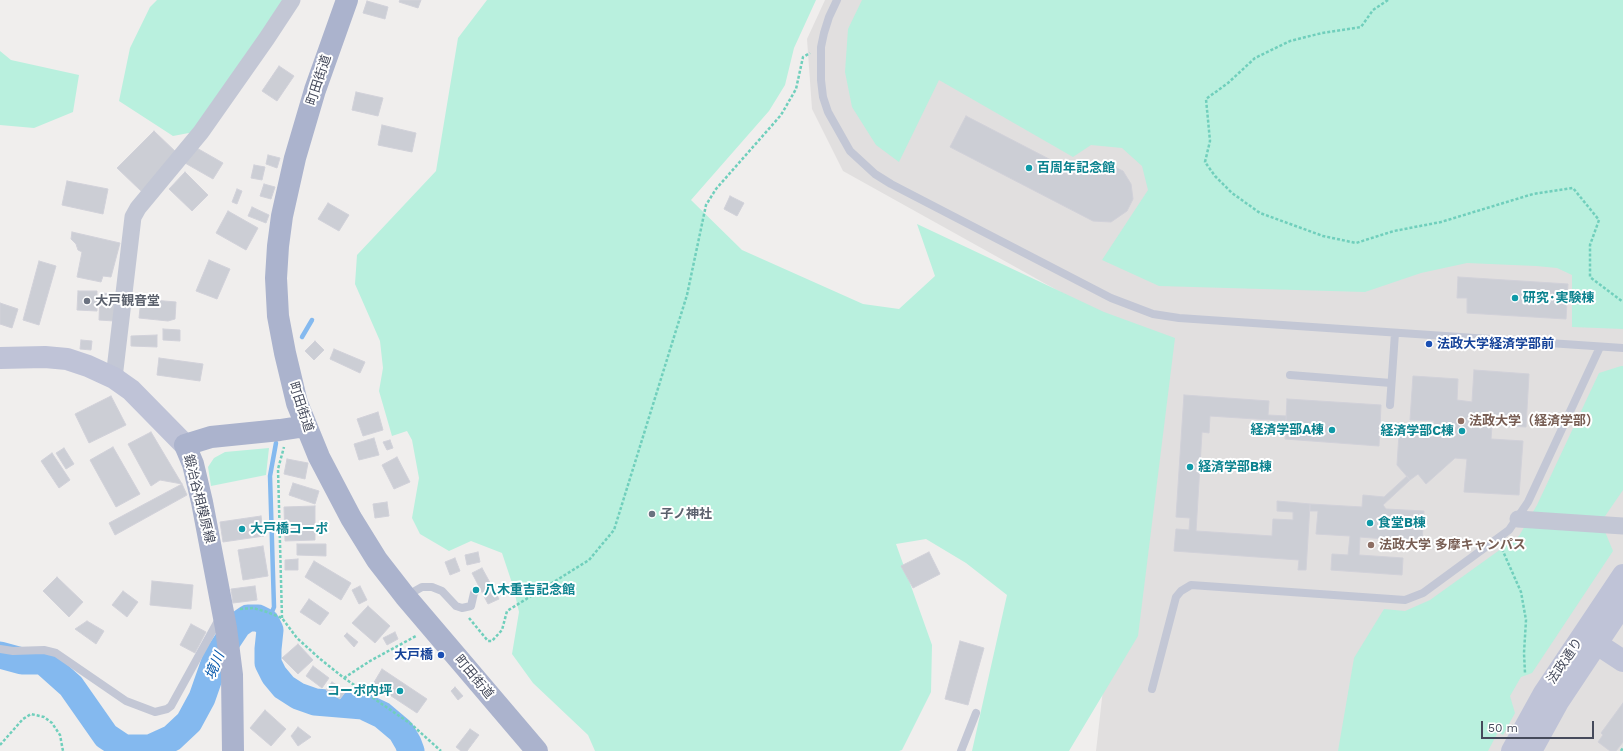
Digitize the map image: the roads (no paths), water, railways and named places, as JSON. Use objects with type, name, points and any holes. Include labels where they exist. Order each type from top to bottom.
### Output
[{"type":"main road","name":"町田街道","points":[[347,0],[315,90],[295,158],[282,216],[278,246],[276,284],[279,322],[297,403],[297,427],[319,457],[351,518],[377,560],[405,596],[537,751]]},
{"type":"main road","name":"鍛冶谷相模原線","points":[[233,751],[232,664],[225,620],[202,502],[193,464],[184,445],[211,437],[297,427]]},
{"type":"street","points":[[114,378],[133,217],[138,208],[201,132],[292,0]]},
{"type":"street","points":[[0,358],[46,357],[67,359],[88,366],[114,378],[131,390],[184,445]]},
{"type":"street","points":[[1522,519],[1623,526]]},
{"type":"street","name":"法政通り","points":[[1531,751],[1558,702],[1623,575]]},
{"type":"street","name":"法政通り","points":[[1512,751],[1544,693],[1590,639],[1623,604]]},
{"type":"street","points":[[1590,639],[1623,661]]},
{"type":"lane","points":[[837,0],[829,17],[822,47],[821,80],[823,97],[828,112],[850,151],[875,174],[891,184],[1095,290],[1132,307],[1153,314],[1179,318],[1623,348]]},
{"type":"lane","points":[[1390,404],[1395,333]]},
{"type":"lane","points":[[1152,689],[1176,597],[1181,591],[1191,586],[1405,600],[1423,593],[1509,530],[1522,519],[1528,502],[1600,347]]},
{"type":"lane","points":[[1290,375],[1391,383]]},
{"type":"lane","points":[[405,596],[422,587],[432,587],[442,591],[456,606],[462,608],[471,606],[474,593]]},
{"type":"lane","points":[[0,649],[13,651],[44,650],[56,653],[83,673],[126,701],[155,712],[167,709],[171,706],[225,620]]},
{"type":"lane","points":[[961,751],[976,713]]},
{"type":"waterway","points":[[302,337],[312,320]]},
{"type":"waterway","points":[[266,622],[274,607],[270,476],[276,443]]},
{"type":"waterway","name":"境川","points":[[0,655],[22,661],[43,661],[71,686],[106,736],[124,748],[150,748],[172,738],[189,722],[202,698],[216,658],[238,625],[248,618],[258,618],[266,622],[270,630],[268,663],[274,675],[284,687],[298,696],[315,702],[363,706],[382,715],[401,731],[411,751]]},
{"type":"place","name":"百周年記念館","points":[[1029,168]]},
{"type":"place","name":"研究･実験棟","points":[[1515,298]]},
{"type":"place","name":"大戸観音堂","points":[[87,301]]},
{"type":"place","name":"法政大学経済学部前","points":[[1429,344]]},
{"type":"place","name":"法政大学（経済学部）","points":[[1461,421]]},
{"type":"place","name":"経済学部A棟","points":[[1332,430]]},
{"type":"place","name":"経済学部C棟","points":[[1462,431]]},
{"type":"place","name":"経済学部B棟","points":[[1190,467]]},
{"type":"place","name":"子ノ神社","points":[[652,514]]},
{"type":"place","name":"食堂B棟","points":[[1370,523]]},
{"type":"place","name":"大戸橋コーポ","points":[[242,529]]},
{"type":"place","name":"法政大学 多摩キャンパス","points":[[1371,545]]},
{"type":"place","name":"八木重吉記念館","points":[[476,590]]},
{"type":"place","name":"大戸橋","points":[[441,655]]},
{"type":"place","name":"コーポ内坪","points":[[400,691]]}]
